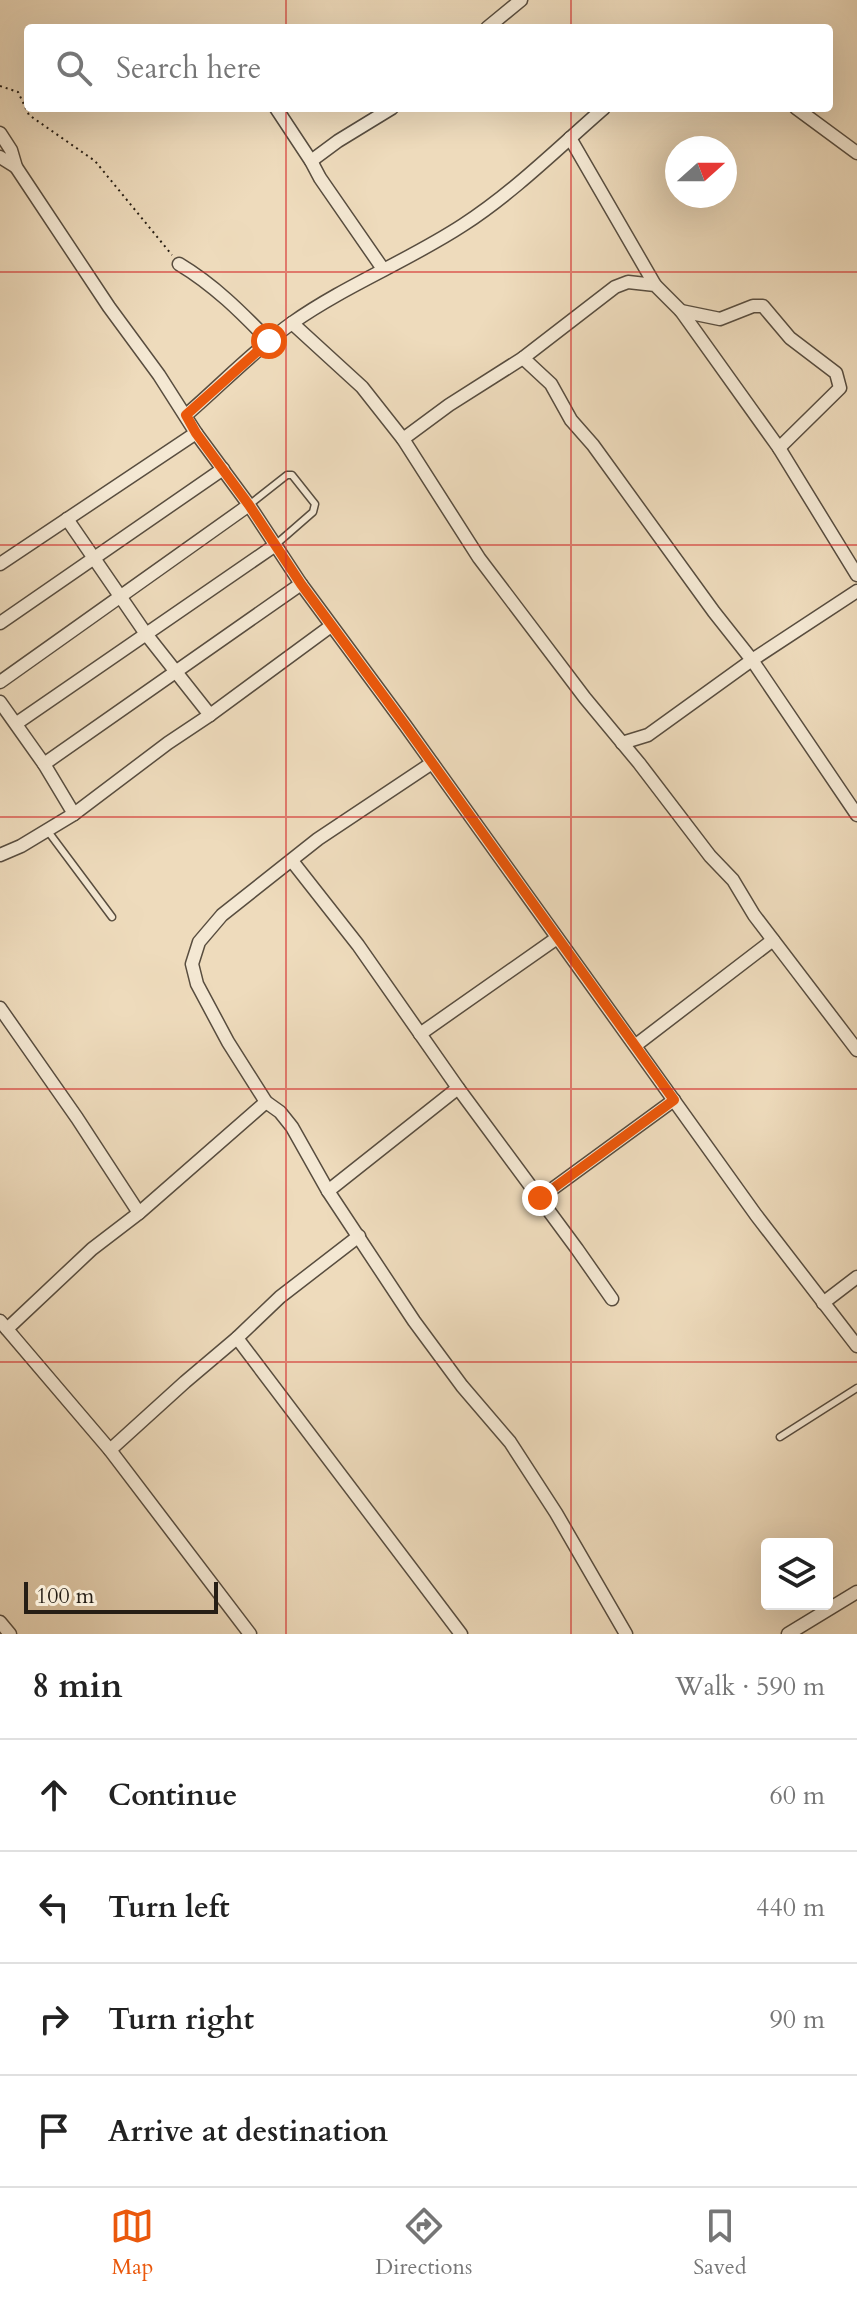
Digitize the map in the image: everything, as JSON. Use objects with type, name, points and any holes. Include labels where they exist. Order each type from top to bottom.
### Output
[{"type":"street","points":[[492,24],[521,0]]},
{"type":"street","points":[[279,112],[383,269]]},
{"type":"street","points":[[311,161],[385,112]]},
{"type":"street","points":[[186,415],[292,323],[339,293],[464,225],[513,189],[599,112]]},
{"type":"street","points":[[801,112],[857,153]]},
{"type":"street","points":[[0,133],[11,150],[16,167],[109,307],[249,505],[274,546],[756,1215],[857,1346]]},
{"type":"street","points":[[570,138],[655,285],[681,311],[779,448],[857,575]]},
{"type":"street","points":[[0,157],[16,167]]},
{"type":"street","points":[[179,264],[228,299],[269,341]]},
{"type":"street","points":[[403,439],[449,405],[523,358],[615,287],[628,282],[655,285]]},
{"type":"street","points":[[681,311],[720,319],[753,306],[763,306],[790,338],[836,373],[840,388],[779,448]]},
{"type":"street","points":[[292,323],[362,387],[403,439],[479,558],[585,698],[710,856],[733,880],[773,940],[857,1050]]},
{"type":"street","points":[[523,358],[551,384],[571,420],[593,445],[752,660],[857,815]]},
{"type":"street","points":[[0,564],[196,433]]},
{"type":"street","points":[[0,623],[223,469]]},
{"type":"street","points":[[0,682],[249,505]]},
{"type":"street","points":[[67,519],[146,634],[210,715]]},
{"type":"street","points":[[17,723],[274,546]]},
{"type":"street","points":[[44,764],[301,584]]},
{"type":"street","points":[[622,743],[648,735],[752,660],[857,591]]},
{"type":"street","points":[[0,855],[74,814],[331,626]]},
{"type":"street","points":[[0,702],[17,723],[74,814]]},
{"type":"street","points":[[639,763],[648,735]]},
{"type":"street","points":[[432,763],[318,839],[222,915],[199,942],[192,964],[197,984],[228,1042],[266,1102],[280,1112],[292,1127],[328,1191],[414,1321],[462,1386],[510,1442],[556,1513],[626,1634]]},
{"type":"street","points":[[292,861],[358,945],[612,1299]]},
{"type":"street","points":[[420,1034],[557,938]]},
{"type":"street","points":[[636,1045],[773,940]]},
{"type":"street","points":[[0,1008],[139,1213]]},
{"type":"street","points":[[0,1034],[12,1027]]},
{"type":"street","points":[[328,1191],[458,1088]]},
{"type":"street","points":[[540,1198],[674,1100]]},
{"type":"street","points":[[250,1634],[110,1450],[3,1325],[139,1213],[266,1102]]},
{"type":"street","points":[[110,1450],[280,1297],[359,1236]]},
{"type":"street","points":[[823,1303],[857,1277]]},
{"type":"street","points":[[237,1338],[461,1634]]},
{"type":"street","points":[[788,1634],[857,1592]]},
{"type":"street","points":[[0,1622],[10,1634]]},
{"type":"lane","points":[[249,505],[287,475],[296,477],[315,504],[313,512],[274,546]]},
{"type":"lane","points":[[47,830],[112,917]]},
{"type":"lane","points":[[780,1437],[857,1388]]},
{"type":"path","points":[[0,86],[18,92],[24,105]]},
{"type":"path","points":[[28,112],[95,161],[179,264]]},
{"type":"route","points":[[269,341],[186,415],[301,584],[674,1100],[540,1198]]}]
